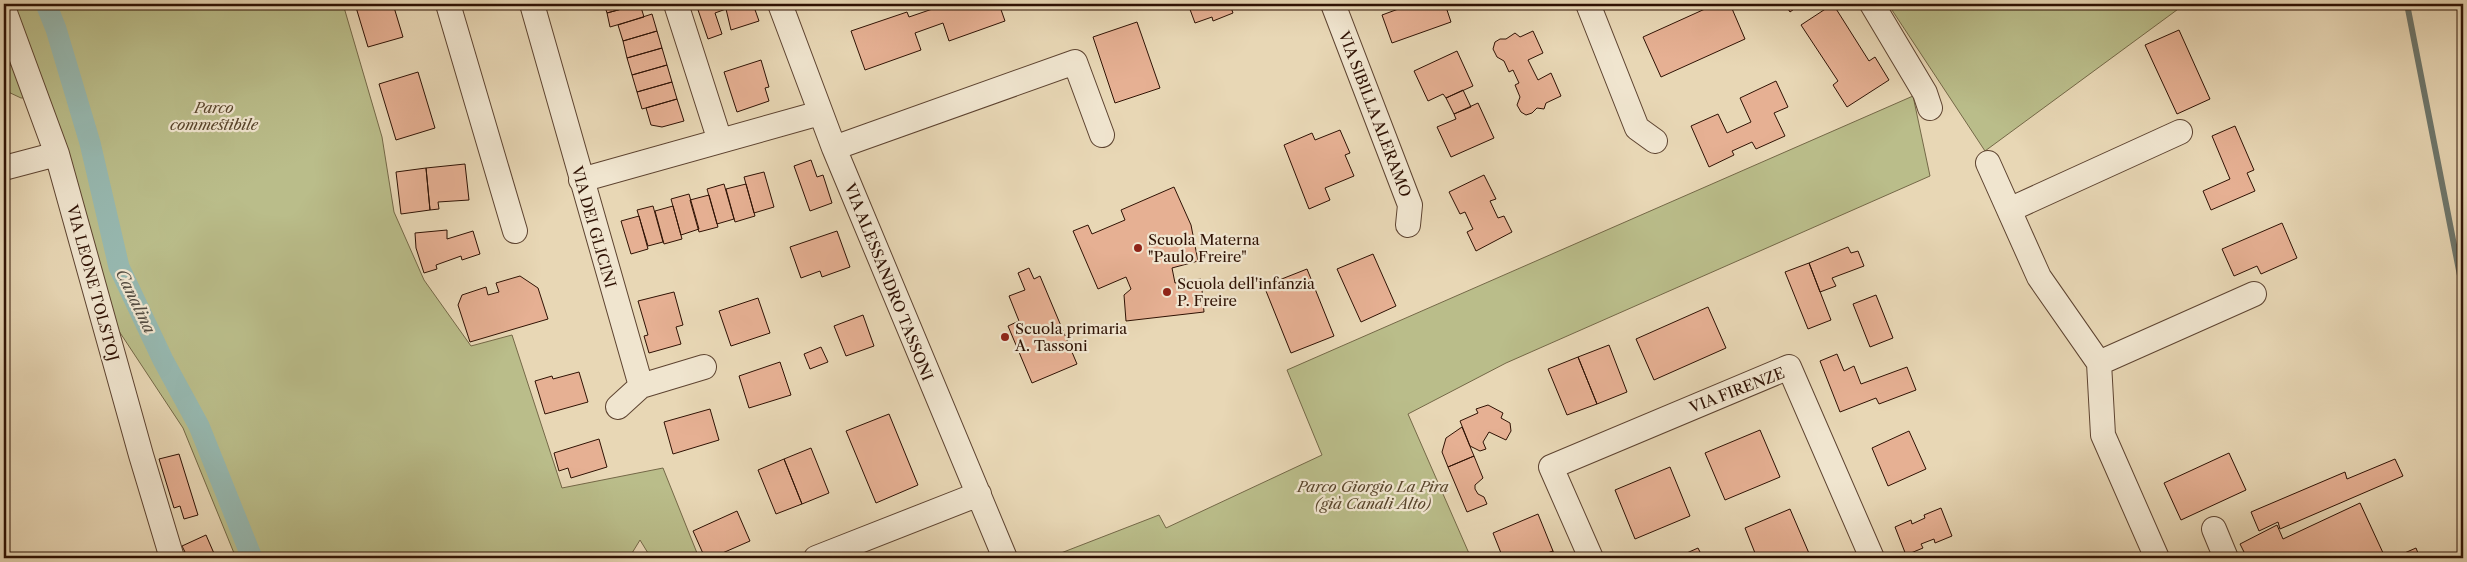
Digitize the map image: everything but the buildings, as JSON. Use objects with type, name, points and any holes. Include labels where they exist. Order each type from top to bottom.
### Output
[{"type":"street","points":[[448,4],[515,230]]},
{"type":"street","name":"VIA DEI GLICINI","points":[[532,4],[641,386]]},
{"type":"street","points":[[676,4],[720,141]]},
{"type":"street","name":"VIA ALESSANDRO TASSONI","points":[[780,4],[834,148],[1005,558]]},
{"type":"street","name":"VIA SIBILLA ALERAMO","points":[[1334,4],[1410,205],[1408,224]]},
{"type":"street","points":[[1588,4],[1637,128],[1655,141]]},
{"type":"street","points":[[1872,4],[1925,93],[1930,108]]},
{"type":"street","name":"VIA LEONE TOLSTOJ","points":[[4,10],[57,154],[141,455],[172,558]]},
{"type":"street","points":[[834,148],[1075,62],[1102,135]]},
{"type":"street","points":[[581,180],[820,113]]},
{"type":"street","points":[[2009,210],[2180,132]]},
{"type":"street","points":[[4,168],[57,154]]},
{"type":"street","points":[[1988,163],[2039,277],[2100,362],[2103,435],[2157,558]]},
{"type":"street","points":[[2100,362],[2254,294]]},
{"type":"street","points":[[618,407],[641,386],[704,367]]},
{"type":"street","name":"VIA FIRENZE","points":[[1591,558],[1550,467],[1789,367],[1872,558]]},
{"type":"street","points":[[816,558],[979,494]]},
{"type":"street","points":[[2214,529],[2226,558]]},
{"type":"green space","name":"Parco commestibile","points":[[4,4],[343,4],[382,137],[394,212],[424,280],[471,346],[512,335],[562,488],[663,468],[699,558],[651,558],[640,540],[629,558],[236,558],[183,428],[107,313],[110,301],[68,152],[42,97],[21,98],[4,90],[4,69],[11,65],[11,55],[4,59]]},
{"type":"green space","points":[[1888,4],[2185,4],[1985,151]]},
{"type":"green space","name":"Parco Giorgio La Pira (già Canali Alto)","points":[[1913,96],[1930,176],[1506,363],[1408,414],[1471,558],[1048,558],[1159,515],[1166,528],[1322,455],[1287,370]]},
{"type":"waterway","name":"Canalina","points":[[46,4],[56,29],[90,143],[119,267],[163,360],[199,426],[252,558]]},
{"type":"waterway","points":[[2407,4],[2463,291]]},
{"type":"place","name":"Scuola Materna \"Paulo Freire\"","points":[[1138,248]]},
{"type":"place","name":"Scuola dell'infanzia P. Freire","points":[[1167,292]]},
{"type":"place","name":"Scuola primaria A. Tassoni","points":[[1005,337]]}]
